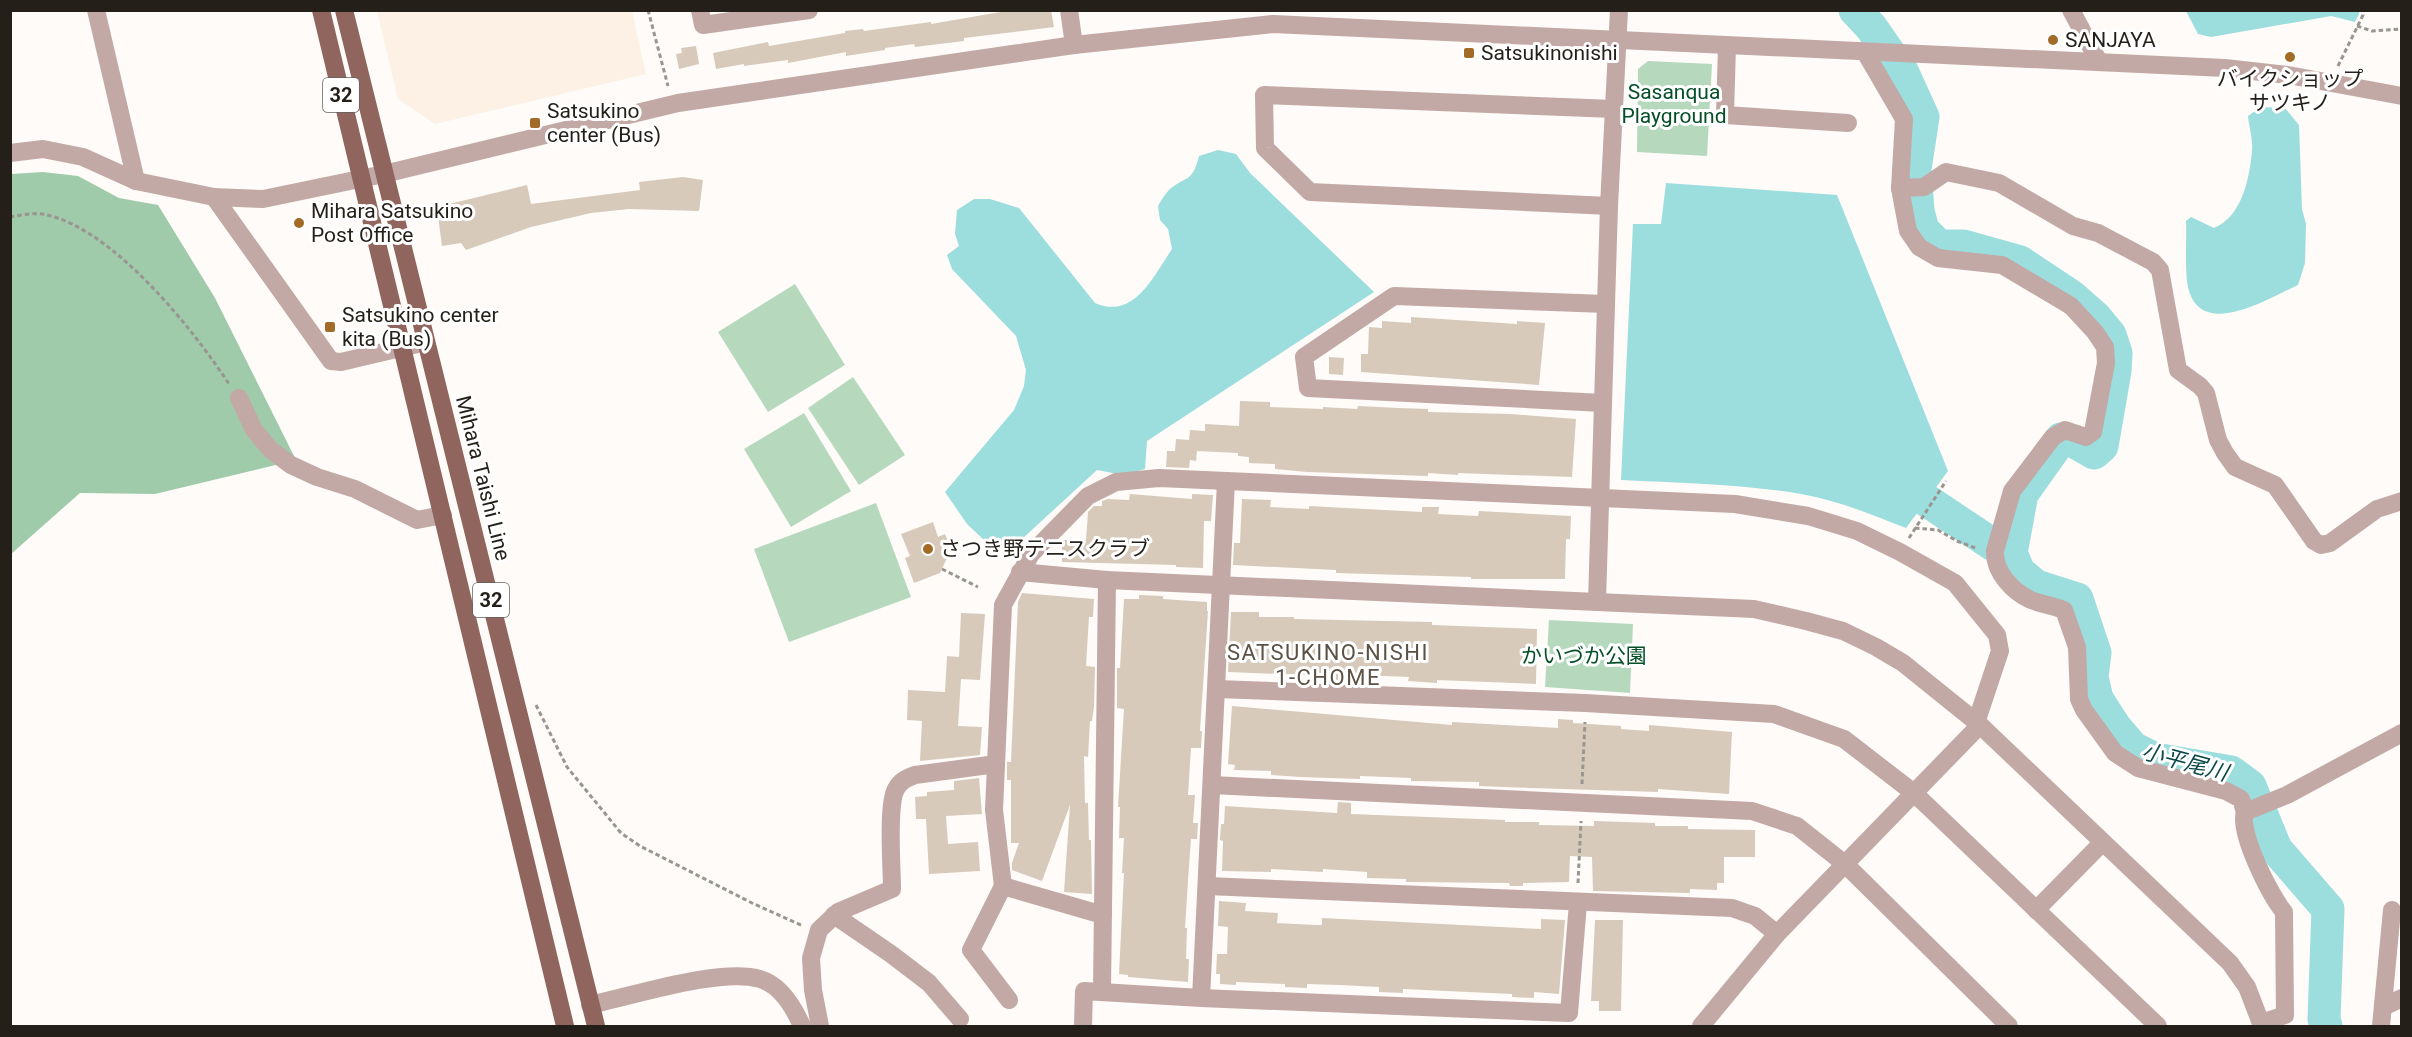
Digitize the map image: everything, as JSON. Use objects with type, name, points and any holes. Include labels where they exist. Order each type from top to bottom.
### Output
[{"type":"main road","name":"32","points":[[321,10],[565,1026]]},
{"type":"main road","name":"Mihara Taishi Line","points":[[344,10],[596,1026]]},
{"type":"street","points":[[96,10],[136,181]]},
{"type":"street","points":[[700,10],[703,25],[809,10]]},
{"type":"street","points":[[1070,10],[1074,45]]},
{"type":"street","points":[[1597,602],[1609,206],[1619,10]]},
{"type":"street","points":[[2071,10],[2099,62]]},
{"type":"street","points":[[10,153],[43,149],[83,157],[136,181],[214,197],[263,199],[384,174],[678,104],[1074,45],[1273,24],[1618,42],[2225,68],[2288,75],[2402,96]]},
{"type":"street","points":[[1727,46],[1725,115],[1848,123]]},
{"type":"street","points":[[1871,52],[1904,119],[1900,188],[1908,231],[1919,247],[1938,258],[2002,265],[2071,306],[2095,332],[2105,347],[2106,363],[2093,432],[2086,437],[2065,430],[2053,437],[2012,491],[1996,550],[2000,573],[2017,591],[2032,600],[2064,610],[2078,647],[2079,699],[2084,710],[2115,753],[2146,771],[2226,791],[2241,799],[2248,811]]},
{"type":"street","points":[[1609,206],[1310,192],[1265,148],[1264,95],[1614,109]]},
{"type":"street","points":[[1900,188],[1924,187],[1946,172],[2000,183],[2073,226],[2098,233],[2153,262],[2160,270],[2178,370],[2206,393],[2218,440],[2225,453],[2235,467],[2275,485],[2314,541],[2320,545],[2330,543],[2378,509],[2402,501]]},
{"type":"street","points":[[214,197],[331,362],[341,362],[426,342]]},
{"type":"street","points":[[1603,402],[1308,388],[1304,357],[1394,296],[1606,304]]},
{"type":"street","points":[[239,398],[254,430],[271,450],[291,465],[317,477],[355,489],[417,520],[442,515]]},
{"type":"street","points":[[1010,1000],[970,950],[1003,886],[994,810],[1003,605],[1031,554],[1088,496],[1116,482],[1159,478],[1735,504],[1808,516],[1857,531],[1900,552],[1954,583],[1996,635],[2000,651],[1978,724],[1914,794],[1777,934],[1701,1026]]},
{"type":"street","points":[[1202,998],[1226,481]]},
{"type":"street","points":[[1020,572],[1107,580],[1754,609],[1843,632],[1876,647],[1903,663],[1978,724],[2230,963],[2247,987],[2262,1025],[2285,1015],[2284,912],[2276,901],[2245,832],[2243,818],[2248,811],[2270,803],[2402,733]]},
{"type":"street","points":[[1102,990],[1107,580]]},
{"type":"street","points":[[1217,689],[1585,703],[1774,714],[1844,739],[1914,794],[2154,1026]]},
{"type":"street","points":[[820,1026],[813,990],[811,958],[819,930],[834,915],[892,890],[892,804],[896,789],[904,779],[915,775],[996,764]]},
{"type":"street","points":[[1212,785],[1752,811],[1797,826],[1845,864],[2009,1026]]},
{"type":"street","points":[[2036,910],[2102,843]]},
{"type":"street","points":[[1003,886],[1103,915]]},
{"type":"street","points":[[1207,886],[1732,908],[1755,916],[1777,934]]},
{"type":"street","points":[[1083,1026],[1084,991],[1102,990],[1202,998],[1569,1013],[1578,903]]},
{"type":"street","points":[[2381,1026],[2392,910]]},
{"type":"street","points":[[834,915],[929,983],[960,1019]]},
{"type":"street","points":[[591,1005],[711,978],[738,975],[762,979],[783,994],[794,1008],[801,1026]]},
{"type":"street","points":[[2383,1007],[2402,998]]},
{"type":"path","points":[[648,10],[668,86]]},
{"type":"path","points":[[2330,83],[2363,15],[2362,10]]},
{"type":"path","points":[[2357,26],[2373,31],[2402,30]]},
{"type":"path","points":[[10,217],[46,214],[92,236],[134,267],[211,356],[239,398]]},
{"type":"path","points":[[1946,481],[1916,527],[1938,530],[1957,541],[1996,550]]},
{"type":"path","points":[[942,570],[978,587]]},
{"type":"path","points":[[516,702],[534,701],[567,767],[621,833],[640,846],[752,903],[792,922],[819,930]]},
{"type":"shaded area","points":[[377,11],[632,11],[646,74],[435,124],[398,99]]},
{"type":"green space","name":"Sasanqua Playground","points":[[1648,61],[1712,64],[1707,156],[1637,152],[1638,69]]},
{"type":"green space","points":[[43,172],[78,176],[119,198],[158,205],[215,298],[296,460],[155,494],[80,493],[11,554],[11,174]]},
{"type":"green space","points":[[795,284],[845,365],[768,412],[718,332]]},
{"type":"green space","points":[[853,377],[905,455],[859,485],[808,408]]},
{"type":"green space","points":[[804,413],[851,491],[791,527],[744,449]]},
{"type":"green space","points":[[876,503],[911,597],[789,642],[754,549]]},
{"type":"green space","name":"かいづか公園","points":[[1549,620],[1633,624],[1630,693],[1545,687]]},
{"type":"water","points":[[2186,11],[2359,11],[2355,22],[2331,16],[2211,37],[2198,34]]},
{"type":"water","points":[[2261,107],[2285,108],[2299,125],[2302,209],[2306,224],[2305,263],[2298,285],[2238,311],[2222,314],[2208,312],[2197,305],[2187,284],[2186,221],[2191,217],[2214,228],[2224,223],[2238,206],[2251,161],[2252,142],[2248,116]]},
{"type":"water","points":[[1218,150],[1236,154],[1250,173],[1374,292],[1147,441],[1145,469],[1123,475],[1097,470],[1022,539],[1002,544],[984,540],[967,524],[945,492],[1014,410],[1024,386],[1026,370],[1016,336],[952,269],[947,255],[959,246],[955,234],[957,210],[974,199],[990,199],[1019,208],[1095,303],[1109,307],[1121,306],[1131,301],[1150,283],[1172,249],[1168,229],[1160,220],[1158,206],[1169,190],[1191,175],[1199,156]]},
{"type":"water","points":[[1666,183],[1837,195],[1948,471],[1906,528],[1841,504],[1801,494],[1734,486],[1621,480],[1633,224],[1661,224]]},
{"type":"building","points":[[1012,10],[1051,10],[1054,27],[964,38],[964,41],[885,48],[885,50],[846,56],[846,52],[788,63],[788,60],[716,69],[713,53],[768,42],[769,46],[845,33],[845,31],[863,29],[864,31],[931,22],[931,24]]},
{"type":"building","points":[[696,46],[699,64],[679,69],[676,54],[682,53],[681,48]]},
{"type":"building","points":[[683,177],[703,180],[699,211],[629,209],[591,213],[531,227],[466,250],[461,243],[442,246],[438,216],[445,205],[527,185],[531,204],[640,190],[639,182]]},
{"type":"building","points":[[1411,317],[1517,324],[1517,321],[1545,323],[1539,385],[1361,372],[1361,354],[1368,354],[1369,327],[1382,328],[1382,321],[1411,323]]},
{"type":"building","points":[[1329,357],[1344,358],[1343,375],[1329,374]]},
{"type":"building","points":[[1240,401],[1270,402],[1270,407],[1357,409],[1358,406],[1428,409],[1428,412],[1511,414],[1576,419],[1572,477],[1458,473],[1458,475],[1428,473],[1428,476],[1307,472],[1275,469],[1275,464],[1249,463],[1249,457],[1238,456],[1238,453],[1197,451],[1196,461],[1190,460],[1189,468],[1166,467],[1167,451],[1175,451],[1176,439],[1189,440],[1190,430],[1205,431],[1205,424],[1239,426]]},
{"type":"building","points":[[1130,494],[1192,499],[1192,494],[1213,495],[1211,521],[1204,521],[1203,568],[1176,567],[1176,565],[1062,562],[1062,540],[1086,540],[1088,512],[1094,506],[1102,506],[1102,501],[1108,499],[1129,500]]},
{"type":"building","points":[[1242,499],[1271,500],[1270,507],[1309,509],[1309,506],[1422,512],[1422,507],[1439,507],[1438,514],[1478,516],[1479,511],[1571,516],[1570,539],[1566,539],[1565,579],[1471,579],[1471,577],[1336,573],[1336,570],[1233,565],[1234,543],[1240,543]]},
{"type":"building","points":[[933,522],[938,537],[945,534],[954,557],[946,560],[940,573],[914,583],[905,558],[910,556],[901,534]]},
{"type":"building","points":[[1022,593],[1094,599],[1093,617],[1089,617],[1086,666],[1095,667],[1094,707],[1092,721],[1090,721],[1088,757],[1084,756],[1085,803],[1088,803],[1089,840],[1091,840],[1092,894],[1064,892],[1070,805],[1042,881],[1012,870],[1019,843],[1011,843],[1011,780],[1007,780],[1007,762],[1011,762],[1018,602]]},
{"type":"building","points":[[1139,595],[1207,602],[1201,748],[1191,748],[1188,795],[1195,795],[1193,823],[1198,823],[1197,839],[1191,839],[1188,880],[1185,928],[1187,928],[1186,959],[1189,959],[1188,982],[1128,977],[1128,975],[1119,974],[1124,838],[1119,838],[1120,807],[1118,807],[1124,709],[1117,708],[1117,668],[1120,668],[1124,599],[1139,599]]},
{"type":"building","points":[[1231,612],[1259,612],[1259,617],[1294,617],[1294,619],[1432,622],[1432,625],[1537,629],[1536,684],[1437,680],[1437,683],[1408,681],[1409,677],[1361,675],[1361,682],[1332,681],[1309,680],[1309,675],[1228,672]]},
{"type":"building","points":[[961,613],[985,614],[980,680],[961,679],[958,726],[982,727],[980,755],[920,761],[922,721],[907,720],[908,690],[945,692],[947,656],[959,657]]},
{"type":"building","points":[[1232,706],[1452,725],[1452,722],[1558,728],[1558,719],[1573,720],[1573,723],[1621,726],[1621,729],[1649,731],[1649,725],[1732,732],[1729,794],[1658,789],[1658,792],[1479,786],[1479,782],[1411,781],[1411,778],[1360,776],[1360,779],[1300,777],[1271,775],[1271,771],[1234,770],[1235,765],[1228,764]]},
{"type":"building","points":[[979,778],[982,814],[946,816],[948,844],[978,842],[980,871],[929,874],[926,819],[916,819],[915,797],[927,796],[927,792],[954,790],[954,781]]},
{"type":"building","points":[[1338,802],[1351,803],[1351,814],[1505,820],[1505,822],[1539,822],[1539,825],[1594,826],[1594,821],[1655,823],[1655,826],[1688,826],[1688,829],[1755,830],[1755,857],[1724,857],[1724,883],[1717,883],[1717,890],[1690,889],[1690,893],[1593,891],[1592,857],[1570,856],[1569,882],[1523,883],[1523,886],[1510,886],[1509,883],[1406,882],[1406,879],[1367,878],[1367,872],[1323,869],[1323,872],[1271,869],[1271,872],[1222,871],[1223,841],[1220,840],[1225,806],[1337,813]]},
{"type":"building","points":[[1219,901],[1246,903],[1245,911],[1278,913],[1277,923],[1322,925],[1322,918],[1541,929],[1541,919],[1565,920],[1559,994],[1534,992],[1534,998],[1512,997],[1512,994],[1403,989],[1403,993],[1379,992],[1379,987],[1339,985],[1307,984],[1307,988],[1285,987],[1285,984],[1236,982],[1236,985],[1220,984],[1220,974],[1216,974],[1217,954],[1227,954],[1228,927],[1218,926]]},
{"type":"building","points":[[1595,920],[1623,920],[1621,1011],[1599,1011],[1599,1001],[1591,1001]]},
{"type":"waterway","name":"小平尾川","points":[[1855,10],[1871,27],[1903,73],[1923,117],[1915,169],[1918,211],[1923,230],[1939,246],[1963,246],[2020,262],[2071,296],[2096,318],[2110,335],[2116,353],[2115,371],[2102,446],[2094,453],[2073,441],[2061,439],[2022,494],[2011,553],[2019,572],[2036,586],[2077,599],[2095,653],[2092,677],[2097,699],[2115,727],[2133,748],[2155,759],[2231,772],[2250,786],[2276,849],[2328,909],[2324,1019],[2326,1026]]},
{"type":"waterway","points":[[1926,500],[1992,544],[2011,553]]},
{"type":"place","name":"SANJAYA","points":[[2053,40]]},
{"type":"place","name":"Satsukinonishi","points":[[1469,53]]},
{"type":"place","name":"バイクショップ サツキノ","points":[[2290,57]]},
{"type":"place","name":"Satsukino center (Bus)","points":[[535,123]]},
{"type":"place","name":"Mihara Satsukino Post Office","points":[[299,223]]},
{"type":"place","name":"Satsukino center kita (Bus)","points":[[330,327]]},
{"type":"place","name":"さつき野テニスクラブ","points":[[928,549]]},
{"type":"district","name":"SATSUKINO-NISHI 1-CHOME","points":[[1328,664]]}]
